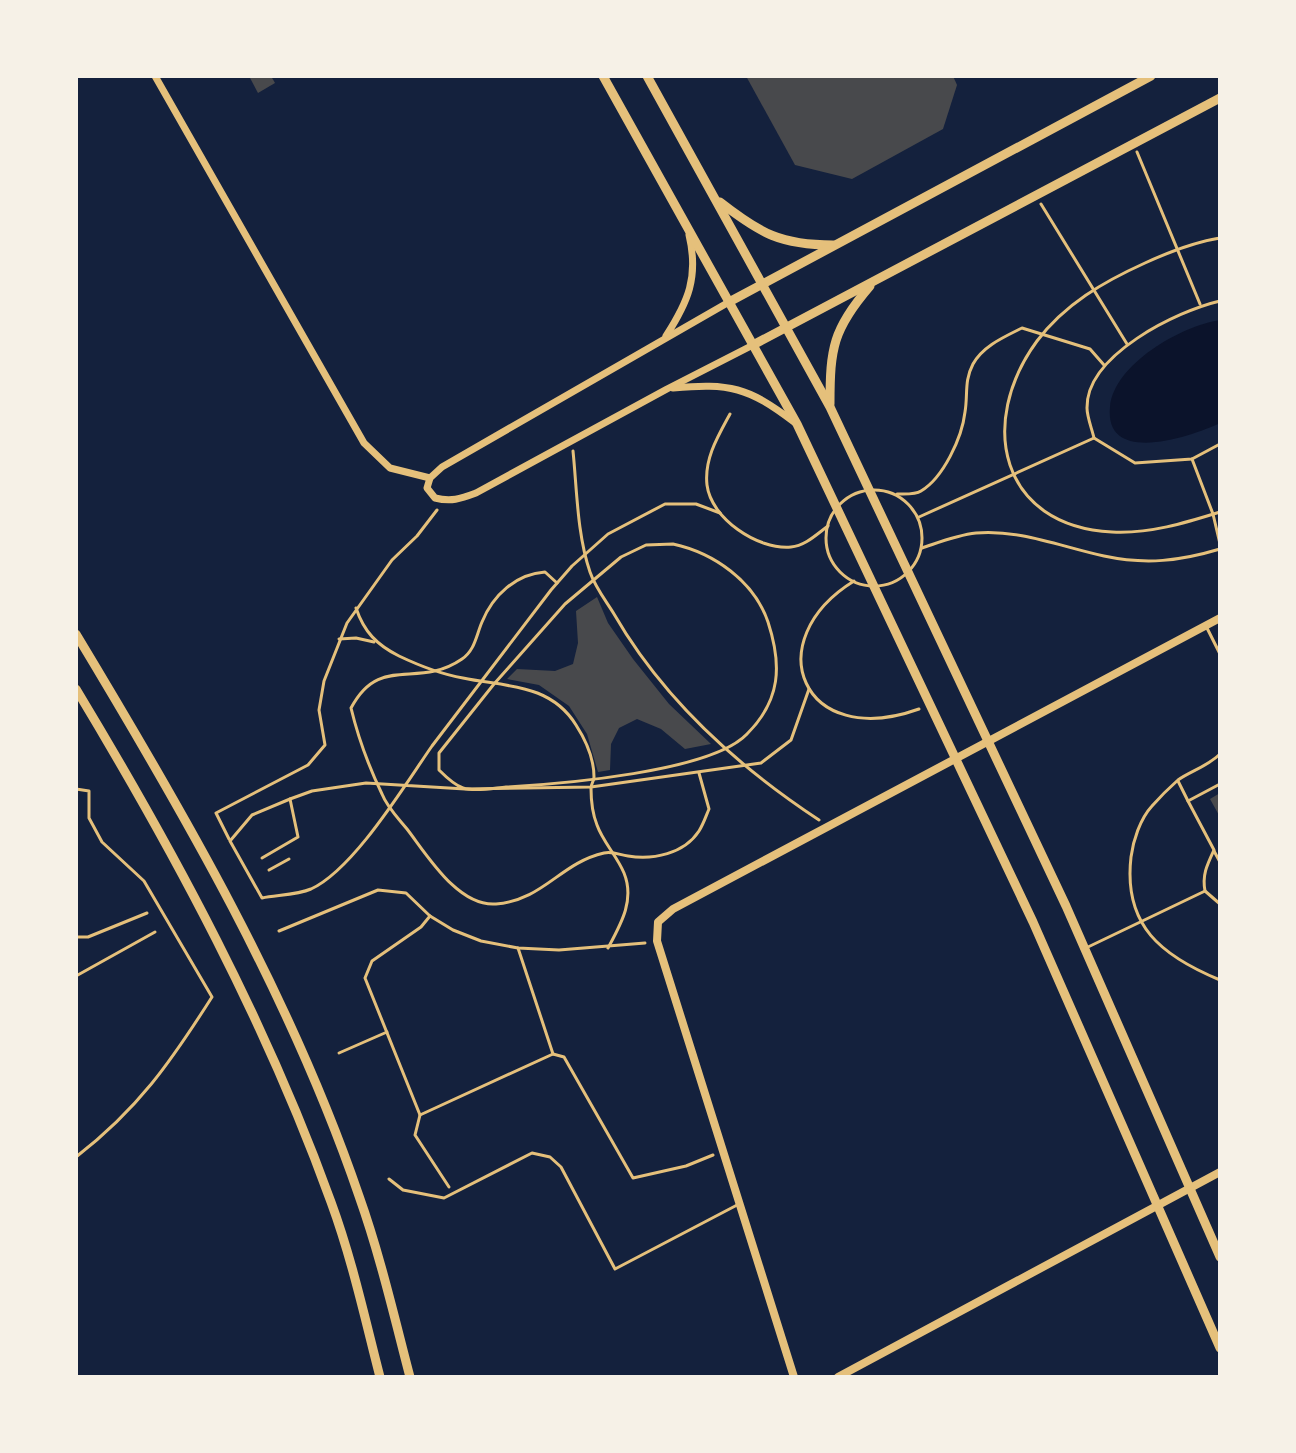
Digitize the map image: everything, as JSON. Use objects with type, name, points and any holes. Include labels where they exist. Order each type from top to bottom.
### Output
[{"type":"main road","points":[[603,76],[797,424],[1033,922],[1220,1348]]},
{"type":"main road","points":[[647,76],[830,407],[1085,949],[1220,1257]]},
{"type":"main road","points":[[729,302],[1151,76]]},
{"type":"main road","points":[[753,345],[1220,98]]},
{"type":"main road","points":[[714,198],[754,227],[777,239],[808,244],[837,244]]},
{"type":"main road","points":[[830,407],[833,346],[839,329],[846,315],[875,280]]},
{"type":"main road","points":[[76,634],[165,782],[279,999],[359,1197],[386,1283],[410,1377]]},
{"type":"main road","points":[[76,689],[141,796],[253,1012],[333,1206],[380,1377]]},
{"type":"street","points":[[155,76],[364,443],[390,468],[430,478]]},
{"type":"street","points":[[665,336],[688,298],[693,263],[687,226]]},
{"type":"street","points":[[729,302],[665,336],[442,467],[430,478],[427,488],[435,498],[444,500],[456,501],[476,493],[753,345]]},
{"type":"street","points":[[667,389],[733,387],[769,404],[797,424]]},
{"type":"street","points":[[794,1377],[657,941],[658,922],[673,909],[1220,618]]},
{"type":"street","points":[[838,1377],[1220,1172]]},
{"type":"lane","points":[[1206,626],[1220,654]]},
{"type":"lane","points":[[1220,754],[1178,781],[1149,809],[1132,844],[1129,875],[1130,898],[1142,923],[1158,944],[1176,958],[1220,980]]},
{"type":"lane","points":[[1178,781],[1220,862]]},
{"type":"lane","points":[[1188,801],[1220,784]]},
{"type":"lane","points":[[1214,850],[1203,880],[1205,891],[1220,904]]},
{"type":"lane","points":[[1085,949],[1205,891]]},
{"type":"lane","points":[[389,1179],[403,1190],[444,1198],[532,1153],[550,1157],[561,1167],[615,1269],[739,1204]]},
{"type":"path","points":[[1134,145],[1200,305]]},
{"type":"path","points":[[1037,197],[1127,344]]},
{"type":"path","points":[[1220,238],[1178,250],[1094,288],[1070,306],[1043,335],[1021,367],[1005,412],[1005,447],[1013,473],[1021,488],[1035,503],[1061,519],[1082,527],[1112,532],[1138,531],[1165,528],[1220,512]]},
{"type":"path","points":[[1220,301],[1200,305],[1127,344],[1104,365],[1091,387],[1087,407],[1094,438],[1135,463],[1192,459],[1220,444]]},
{"type":"path","points":[[878,489],[897,494],[919,493],[937,477],[960,433],[965,413],[966,384],[974,363],[992,344],[1022,328],[1090,349],[1104,365]]},
{"type":"path","points":[[730,414],[709,456],[706,483],[711,501],[720,513],[751,537],[773,546],[792,548],[807,542],[828,526]]},
{"type":"path","points":[[919,517],[1094,438]]},
{"type":"path","points":[[572,441],[586,553],[593,579],[623,631],[664,687],[725,750],[743,767],[828,827]]},
{"type":"path","points":[[922,548],[957,536],[1007,534],[1105,556],[1148,561],[1183,560],[1220,547],[1213,514],[1192,459]]},
{"type":"path","points":[[838,505],[851,495],[866,490]]},
{"type":"path","points":[[897,494],[910,504],[919,517],[923,532],[922,548],[914,565]]},
{"type":"path","points":[[444,500],[417,536],[392,560],[356,608],[339,639],[324,681],[319,710],[325,745],[308,765],[216,813],[262,898],[308,890],[328,879],[341,867],[395,800],[557,583],[608,534],[665,504],[696,504],[720,513]]},
{"type":"path","points":[[832,515],[828,526],[827,550],[834,565],[845,577],[865,585]]},
{"type":"path","points":[[673,544],[698,549],[721,563],[750,589],[759,602],[775,647],[778,684],[759,720],[746,736],[725,750],[653,771],[545,785],[465,789],[448,779],[439,770],[439,753],[494,684],[565,604],[593,579],[611,563],[646,545],[673,544]]},
{"type":"path","points":[[435,672],[466,656],[478,638],[482,621],[509,584],[529,573],[545,572],[557,583]]},
{"type":"path","points":[[875,586],[891,583],[905,575]]},
{"type":"path","points":[[854,581],[814,614],[803,646],[803,675],[809,689],[822,705],[840,715],[858,719],[896,717],[930,705]]},
{"type":"path","points":[[356,608],[368,635],[435,672]]},
{"type":"path","points":[[339,639],[356,638],[378,643]]},
{"type":"path","points":[[608,948],[624,918],[628,896],[624,873],[609,851],[597,824],[591,787],[594,778],[585,740],[563,709],[534,690],[435,672],[377,679],[361,689],[351,708],[357,733],[383,798],[446,881],[469,897],[493,905],[531,896],[566,867],[609,851],[655,858],[677,849],[698,833],[709,809],[699,773]]},
{"type":"path","points":[[230,841],[252,815],[312,791],[377,782],[465,789],[591,787],[761,763],[791,740],[809,689]]},
{"type":"path","points":[[76,789],[89,791],[89,818],[102,842],[144,881],[212,997],[148,1092],[106,1134],[76,1157]]},
{"type":"path","points":[[262,858],[298,837],[290,799]]},
{"type":"path","points":[[269,870],[289,859]]},
{"type":"path","points":[[279,931],[378,890],[406,893],[430,916],[481,941],[518,948],[608,948],[657,941]]},
{"type":"path","points":[[76,937],[88,937],[147,913]]},
{"type":"path","points":[[430,916],[421,927],[372,961],[365,978],[420,1115],[415,1135],[454,1193]]},
{"type":"path","points":[[76,976],[155,932]]},
{"type":"path","points":[[518,948],[553,1054]]},
{"type":"path","points":[[339,1053],[387,1032]]},
{"type":"path","points":[[420,1115],[553,1054],[564,1057],[633,1178],[686,1166],[723,1151]]},
{"type":"water","points":[[1220,320],[1220,423],[1191,434],[1153,442],[1135,442],[1121,437],[1112,425],[1110,407],[1114,391],[1123,376],[1136,362],[1169,339]]},
{"type":"building","points":[[249,76],[271,76],[275,83],[258,93]]},
{"type":"building","points":[[746,76],[953,76],[957,85],[943,129],[852,179],[795,165]]},
{"type":"building","points":[[597,597],[608,623],[633,659],[669,704],[711,744],[685,749],[661,729],[637,719],[619,728],[611,744],[610,770],[598,772],[587,734],[569,706],[539,685],[507,679],[517,669],[555,671],[573,664],[578,643],[576,611]]},
{"type":"building","points":[[1220,793],[1220,817],[1210,799]]}]
